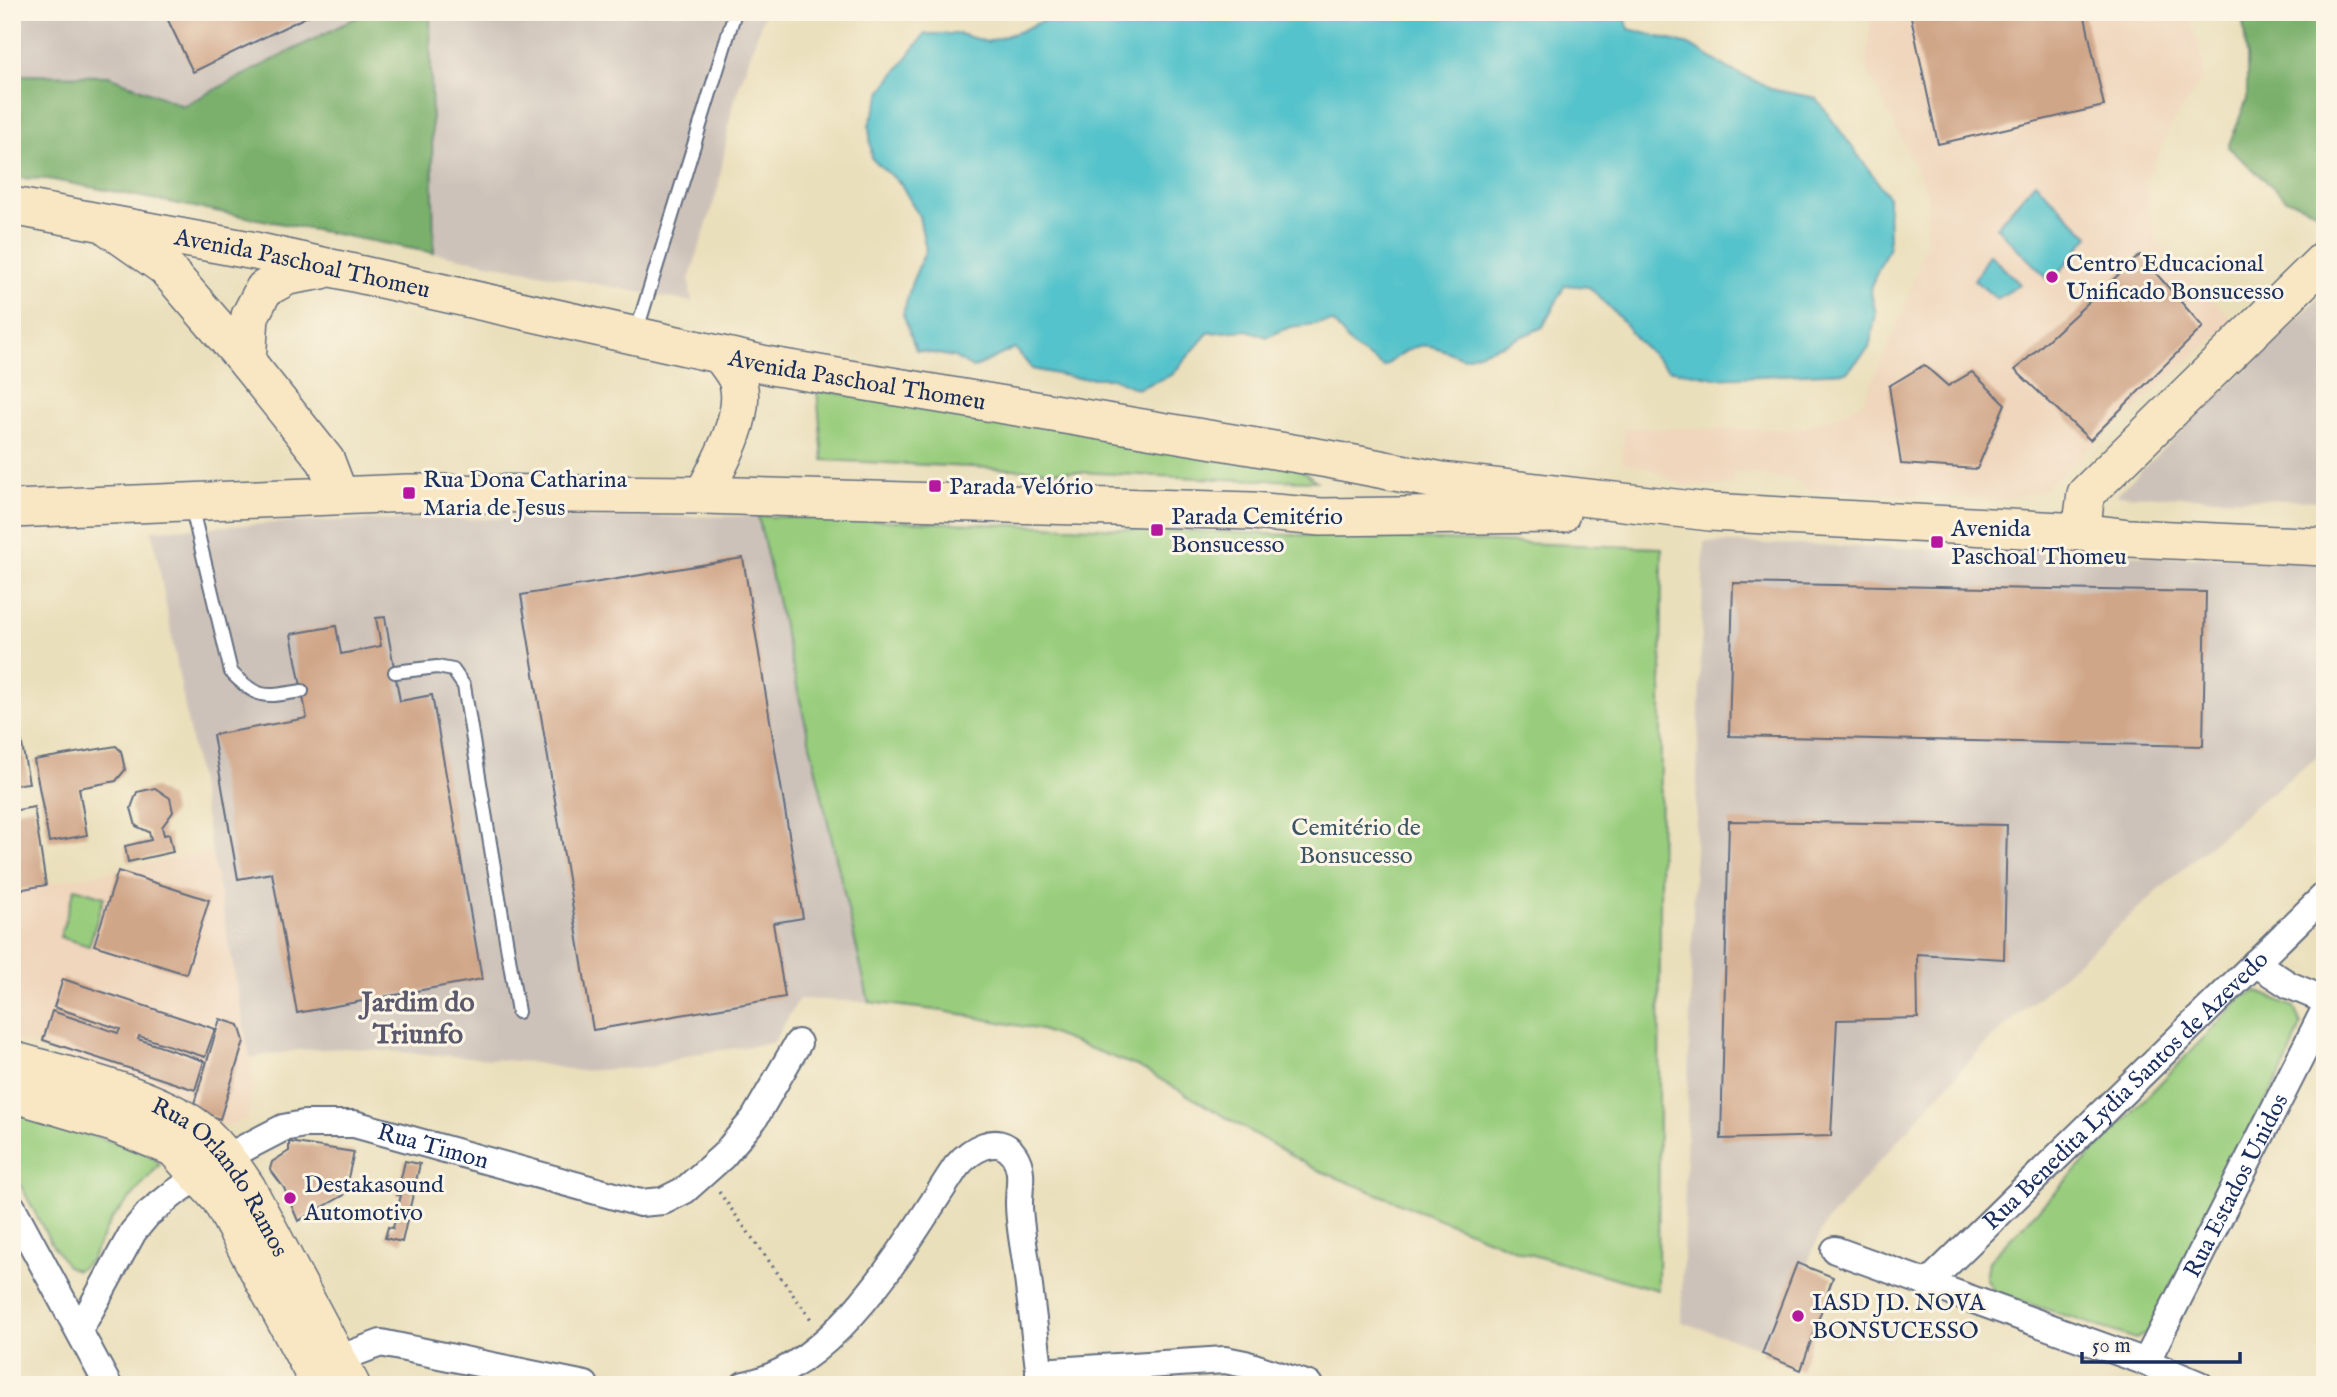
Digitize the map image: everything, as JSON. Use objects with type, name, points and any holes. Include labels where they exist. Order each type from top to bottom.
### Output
[{"type":"main road","name":"Avenida Paschoal Thomeu","points":[[12,206],[256,251],[326,269],[771,366],[1328,459],[1442,481],[1710,512],[2325,547]]},
{"type":"main road","points":[[99,220],[165,267],[247,362],[326,461],[339,495]]},
{"type":"main road","points":[[2081,532],[2087,494],[2325,259]]},
{"type":"main road","points":[[247,362],[250,316],[264,289],[288,276],[326,269]]},
{"type":"main road","points":[[703,495],[727,448],[738,416],[738,383],[721,355]]},
{"type":"main road","points":[[12,509],[339,495],[703,495],[1252,511],[1283,502],[1443,496],[1510,489]]},
{"type":"main road","name":"Avenida Paschoal Thomeu","points":[[1252,511],[1321,517],[1710,512]]},
{"type":"main road","name":"Avenida Paschoal Thomeu","points":[[2081,532],[2130,516],[2325,522]]},
{"type":"main road","name":"Rua Orlando Ramos","points":[[12,1060],[163,1108],[198,1129],[213,1167]]},
{"type":"main road","name":"Rua Orlando Ramos","points":[[12,1093],[148,1136],[213,1167],[247,1188],[336,1376]]},
{"type":"street","name":"Rua Benedita Lydia Santos de Azevedo","points":[[1928,1283],[2325,895]]},
{"type":"street","points":[[2255,964],[2290,985],[2325,1000]]},
{"type":"street","name":"Rua Estados Unidos","points":[[2146,1362],[2325,1009]]},
{"type":"street","name":"Rua Timon","points":[[80,1329],[133,1232],[162,1202],[213,1167],[283,1128],[304,1124],[354,1125],[640,1203],[663,1201],[685,1190],[705,1174],[754,1119],[797,1043]]},
{"type":"street","points":[[744,1385],[755,1383],[796,1364],[827,1341],[852,1315],[965,1156],[990,1144],[1003,1146],[1012,1152],[1020,1170],[1019,1204],[1040,1378],[1225,1360],[1309,1385]]},
{"type":"street","points":[[12,1207],[108,1385]]},
{"type":"street","points":[[1835,1250],[2146,1362],[2200,1385]]},
{"type":"street","points":[[336,1376],[382,1343],[535,1380],[585,1385]]},
{"type":"lane","points":[[635,337],[735,12]]},
{"type":"lane","points":[[191,501],[231,672],[249,691],[271,696],[302,691]]},
{"type":"lane","points":[[395,672],[437,667],[453,670],[464,686],[518,1012]]},
{"type":"path","points":[[705,1174],[827,1341]]},
{"type":"shaded area","points":[[12,12],[367,12],[183,107],[109,76],[12,75]]},
{"type":"shaded area","points":[[430,12],[765,12],[732,107],[718,189],[689,280],[692,302],[434,253]]},
{"type":"shaded area","name":"Centro Educacional Unificado Bonsucesso","points":[[1872,12],[2189,12],[2204,66],[2203,80],[2173,122],[2147,179],[2149,213],[2158,243],[2233,321],[2043,490],[2004,500],[1811,490],[1792,479],[1734,472],[1732,485],[1683,486],[1651,469],[1622,462],[1624,428],[1794,430],[1830,419],[1863,402],[1904,310],[1926,240],[1928,194],[1866,66]]},
{"type":"shaded area","points":[[2325,292],[2325,501],[2116,495]]},
{"type":"shaded area","points":[[758,516],[869,1002],[799,999],[773,1043],[693,1054],[651,1067],[579,1071],[529,1062],[348,1048],[299,1050],[250,1058],[152,530],[316,521]]},
{"type":"shaded area","points":[[1704,542],[2325,561],[2325,751],[2252,808],[1983,1046],[1824,1225],[1769,1351],[1681,1322]]},
{"type":"shaded area","points":[[212,851],[253,1077],[248,1120],[221,1127],[52,1052],[12,1039],[12,891]]},
{"type":"green space","points":[[367,12],[430,12],[434,253],[48,179],[12,178],[12,75],[109,76],[183,106]]},
{"type":"green space","points":[[2242,12],[2325,12],[2325,215],[2286,199],[2228,147],[2247,99],[2247,56]]},
{"type":"green space","points":[[817,390],[1293,463],[1316,481],[823,460]]},
{"type":"green space","name":"Cemitério de Bonsucesso","points":[[758,516],[1662,548],[1658,1290],[1521,1252],[1313,1168],[1139,1067],[1041,1030],[943,1011],[869,1002]]},
{"type":"green space","points":[[75,888],[104,897],[89,946],[60,937]]},
{"type":"green space","points":[[2256,991],[2294,1007],[2301,1025],[2290,1055],[2147,1333],[2136,1339],[1994,1292],[1986,1278],[1989,1261],[2243,997]]},
{"type":"green space","points":[[12,1110],[146,1152],[160,1164],[111,1220],[90,1261],[77,1270],[67,1266],[50,1241],[12,1169]]},
{"type":"water","points":[[1068,12],[1623,12],[1629,29],[1689,45],[1733,71],[1775,90],[1816,98],[1888,196],[1889,246],[1870,288],[1876,314],[1869,348],[1847,372],[1716,378],[1668,369],[1639,342],[1589,287],[1565,285],[1543,327],[1505,344],[1463,358],[1438,348],[1414,347],[1384,367],[1353,347],[1333,322],[1290,327],[1267,337],[1247,330],[1208,333],[1172,375],[1137,389],[1112,378],[1076,378],[1032,369],[1015,348],[973,368],[954,357],[916,350],[903,314],[912,282],[926,250],[919,216],[901,184],[872,159],[869,125],[883,89],[925,34],[960,34],[987,42]]},
{"type":"water","points":[[2035,182],[2089,236],[2051,282],[1996,227]]},
{"type":"water","points":[[1989,254],[2020,284],[1997,299],[1974,280]]},
{"type":"building","points":[[164,12],[316,12],[193,72]]},
{"type":"building","points":[[1910,12],[2084,12],[2104,106],[1938,144]]},
{"type":"building","points":[[2140,255],[2203,327],[2090,440],[2015,370]]},
{"type":"building","points":[[1924,365],[1948,386],[1972,372],[2005,404],[1977,469],[1901,464],[1889,386]]},
{"type":"building","points":[[743,558],[803,918],[773,923],[785,997],[593,1030],[521,595]]},
{"type":"building","points":[[1733,583],[2206,592],[2203,746],[1729,736]]},
{"type":"building","points":[[385,617],[400,701],[432,695],[482,979],[297,1013],[272,873],[238,879],[213,735],[307,718],[291,634],[336,626],[341,654],[381,646],[376,618]]},
{"type":"building","points":[[12,689],[29,783],[12,785]]},
{"type":"building","points":[[116,746],[121,751],[125,770],[116,781],[79,788],[87,835],[49,842],[34,760]]},
{"type":"building","points":[[155,788],[170,798],[173,812],[162,827],[164,835],[169,834],[173,852],[128,862],[125,846],[151,840],[149,832],[136,826],[131,808],[137,792]]},
{"type":"building","points":[[34,807],[46,885],[12,891],[12,811]]},
{"type":"building","points":[[1729,821],[2007,825],[2004,959],[1917,954],[1918,1018],[1837,1020],[1831,1136],[1721,1139]]},
{"type":"building","points":[[118,871],[209,900],[186,974],[94,945]]},
{"type":"building","points":[[63,979],[215,1029],[205,1057],[139,1036],[138,1039],[204,1061],[195,1090],[43,1040],[52,1011],[118,1033],[120,1029],[54,1007]]},
{"type":"building","points":[[220,1019],[239,1025],[244,1041],[220,1119],[192,1110]]},
{"type":"building","points":[[289,1142],[354,1152],[344,1195],[298,1221],[284,1188],[270,1169],[272,1162],[289,1151]]},
{"type":"building","points":[[405,1161],[420,1164],[402,1242],[385,1238],[388,1227],[393,1228]]},
{"type":"building","name":"IASD JD. NOVA BONSUCESSO","points":[[1797,1263],[1833,1277],[1801,1370],[1762,1354]]},
{"type":"place","name":"Centro Educacional Unificado Bonsucesso","points":[[2052,277]]},
{"type":"place","name":"Parada Velório","points":[[935,486]]},
{"type":"place","name":"Rua Dona Catharina Maria de Jesus","points":[[409,493]]},
{"type":"place","name":"Parada Cemitério Bonsucesso","points":[[1157,530]]},
{"type":"place","name":"Avenida Paschoal Thomeu","points":[[1937,542]]},
{"type":"place","name":"Destakasound Automotivo","points":[[290,1198]]},
{"type":"place","name":"IASD JD. NOVA BONSUCESSO","points":[[1798,1316]]},
{"type":"district","name":"Jardim do Triunfo","points":[[418,1017]]}]
